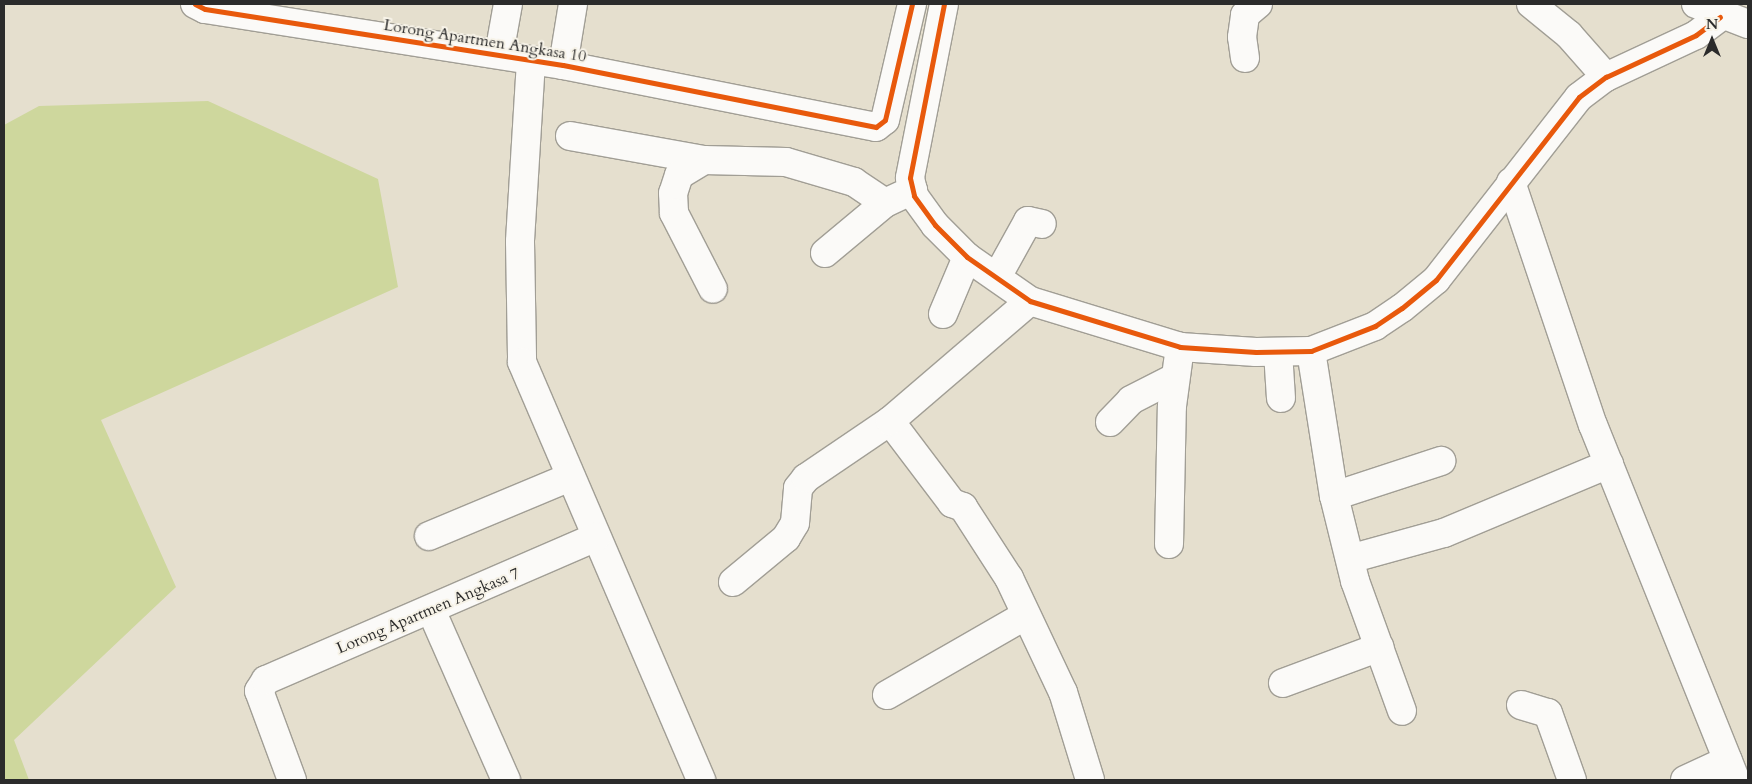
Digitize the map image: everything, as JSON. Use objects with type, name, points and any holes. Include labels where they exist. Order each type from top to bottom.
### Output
[{"type":"street","name":"Lorong Apartmen Angkasa 10","points":[[195,4],[205,9],[563,65],[876,127],[885,120],[912,4]]},
{"type":"street","points":[[499,54],[508,4]]},
{"type":"street","points":[[563,65],[573,4]]},
{"type":"street","points":[[944,4],[910,178],[913,190],[935,225],[968,257],[1030,301],[1180,347],[1278,352],[1311,350],[1374,326],[1436,280],[1579,97],[1606,76],[1696,35],[1720,17]]},
{"type":"street","points":[[1245,58],[1242,37],[1245,15],[1258,4]]},
{"type":"street","points":[[1531,4],[1569,35],[1606,76]]},
{"type":"street","points":[[1696,4],[1720,17],[1748,24]]},
{"type":"street","points":[[531,61],[520,242],[522,362],[701,780]]},
{"type":"street","points":[[570,136],[704,160],[786,162],[854,182],[885,203]]},
{"type":"street","points":[[704,160],[679,175],[673,203],[681,233],[713,289]]},
{"type":"street","points":[[1511,182],[1609,464],[1732,770],[1685,780]]},
{"type":"street","points":[[825,253],[885,203],[913,190]]},
{"type":"street","points":[[997,276],[1028,221],[1042,224]]},
{"type":"street","points":[[943,314],[968,257]]},
{"type":"street","points":[[733,582],[786,538],[795,522],[798,488],[806,478],[890,420],[1030,301]]},
{"type":"street","points":[[1169,544],[1174,378],[1180,347]]},
{"type":"street","points":[[1311,350],[1334,496],[1353,558],[1363,610],[1380,647],[1402,711]]},
{"type":"street","points":[[1278,352],[1281,398]]},
{"type":"street","points":[[1110,422],[1131,400],[1174,378]]},
{"type":"street","points":[[890,420],[952,503],[963,507],[1009,578],[1063,692],[1090,780]]},
{"type":"street","points":[[1334,496],[1441,461]]},
{"type":"street","points":[[1353,558],[1444,534],[1609,464]]},
{"type":"street","points":[[429,536],[570,477]]},
{"type":"street","name":"Lorong Apartmen Angkasa 7","points":[[292,780],[259,691],[261,685],[596,537]]},
{"type":"street","points":[[431,610],[506,780]]},
{"type":"street","points":[[887,695],[1026,615]]},
{"type":"street","points":[[1283,683],[1380,647]]},
{"type":"street","points":[[1521,705],[1548,713],[1572,780]]},
{"type":"green space","points":[[208,101],[378,179],[398,287],[101,420],[176,587],[14,740],[29,780],[4,780],[4,125],[39,106]]},
{"type":"cycle path","points":[[195,4],[205,9],[563,65],[876,127],[885,120],[912,4]]},
{"type":"cycle path","points":[[944,4],[910,178],[914,196],[935,225],[967,257],[1030,301],[1180,347],[1256,352],[1311,351],[1375,326],[1402,308],[1436,280],[1579,97],[1606,77],[1696,35],[1720,17]]}]
